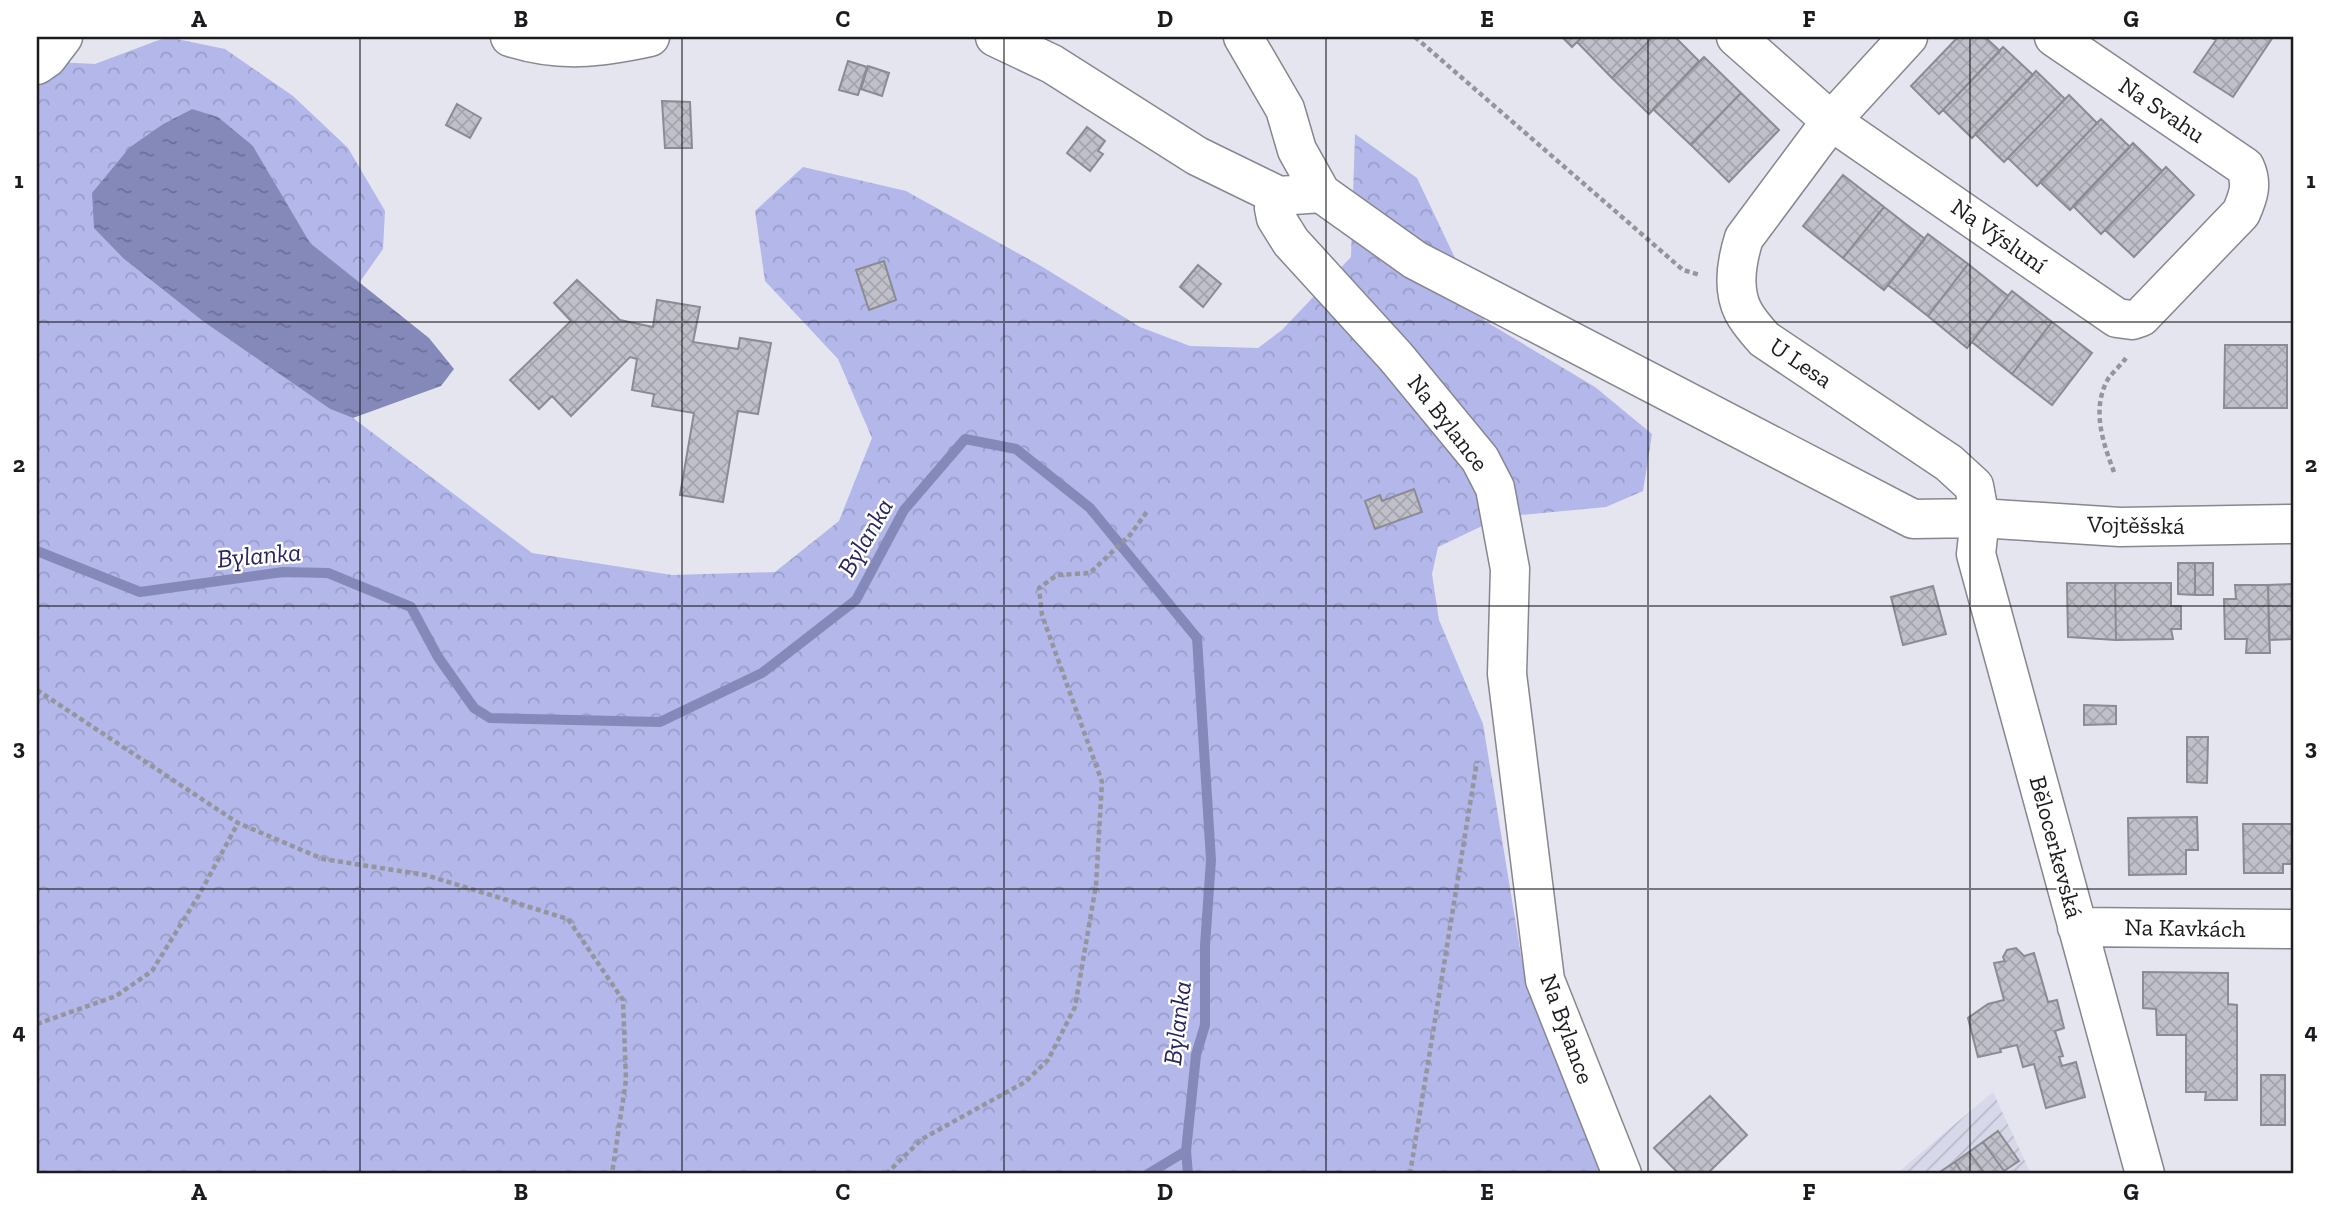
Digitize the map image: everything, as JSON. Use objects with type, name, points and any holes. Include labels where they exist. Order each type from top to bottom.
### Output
[{"type":"street","points":[[37,65],[47,58],[63,37]]},
{"type":"street","points":[[509,37],[570,49],[607,47],[650,37]]},
{"type":"street","points":[[995,37],[1052,64],[1197,156],[1279,196],[1321,193],[1297,150],[1285,109],[1243,37]]},
{"type":"street","name":"Na Výsluní","points":[[1736,37],[1831,121],[2118,318]]},
{"type":"street","name":"U Lesa","points":[[1908,37],[1831,121],[1744,238],[1738,258],[1737,287],[1743,311],[1764,339],[1949,463],[1974,485],[1980,518]]},
{"type":"street","name":"Na Svahu","points":[[2054,37],[2245,167],[2249,176],[2248,196],[2241,213],[2227,229],[2141,317],[2132,320],[2118,318]]},
{"type":"street","name":"Vojtěšská","points":[[1321,193],[1415,260],[1913,519],[1980,518],[2120,527],[2293,524]]},
{"type":"street","name":"Na Bylance","points":[[1279,196],[1274,208],[1276,218],[1291,242],[1396,357],[1480,459],[1495,488],[1510,569],[1507,674],[1545,981],[1622,1174]]},
{"type":"street","name":"Bělocerkevská","points":[[1980,518],[1976,554],[2145,1174]]},
{"type":"street","name":"Na Kavkách","points":[[2077,927],[2293,929]]},
{"type":"path","points":[[1415,37],[1682,270],[1737,287]]},
{"type":"path","points":[[2114,472],[2102,441],[2100,402],[2108,379],[2126,359],[2118,318]]},
{"type":"path","points":[[886,1174],[922,1139],[1025,1082],[1048,1060],[1075,1007],[1096,885],[1102,782],[1042,615],[1039,588],[1058,575],[1090,573],[1131,534],[1148,510]]},
{"type":"path","points":[[37,690],[238,823],[323,859],[426,875],[568,919],[623,1000],[626,1080],[612,1174]]},
{"type":"path","points":[[1410,1174],[1479,751]]},
{"type":"path","points":[[37,1024],[116,996],[152,971],[199,895],[238,823]]},
{"type":"shaded area","points":[[1993,1092],[2031,1174],[1896,1174]]},
{"type":"green space","points":[[167,37],[225,49],[293,96],[348,148],[385,211],[383,249],[359,283],[309,243],[253,146],[192,109],[163,124],[130,147],[124,259],[204,322],[330,409],[353,418],[532,553],[672,575],[775,572],[839,521],[872,438],[838,359],[765,281],[755,211],[803,167],[906,191],[1041,266],[1140,327],[1190,346],[1258,348],[1282,330],[1351,257],[1355,134],[1417,178],[1485,321],[1595,387],[1652,434],[1643,491],[1606,507],[1501,517],[1438,547],[1432,574],[1439,620],[1483,724],[1524,973],[1632,1174],[37,1174],[37,61],[95,64]]},
{"type":"water","points":[[192,109],[218,117],[253,146],[310,243],[429,338],[454,369],[441,386],[353,418],[330,409],[204,322],[124,259],[94,228],[92,193],[130,147],[163,124]]},
{"type":"building","points":[[1562,37],[1582,37],[1572,47]]},
{"type":"building","points":[[1582,37],[1653,37],[1612,78],[1577,42]]},
{"type":"building","points":[[1653,37],[1675,37],[1699,61],[1649,114],[1612,78]]},
{"type":"building","points":[[1958,37],[1985,37],[2000,51],[1939,114],[1911,86]]},
{"type":"building","points":[[2210,37],[2273,37],[2233,97],[2194,72],[2216,40]]},
{"type":"building","points":[[2003,47],[2033,75],[1972,138],[1943,110]]},
{"type":"building","points":[[1704,57],[1741,93],[1691,145],[1653,109]]},
{"type":"building","points":[[848,61],[867,67],[858,95],[839,90]]},
{"type":"building","points":[[868,66],[889,73],[882,96],[861,89]]},
{"type":"building","points":[[2036,71],[2065,99],[2004,162],[1975,134]]},
{"type":"building","points":[[1741,93],[1779,130],[1729,182],[1691,145]]},
{"type":"building","points":[[2069,95],[2097,123],[2037,186],[2008,158]]},
{"type":"building","points":[[662,101],[690,102],[692,148],[665,148]]},
{"type":"building","points":[[457,104],[481,118],[470,138],[446,125]]},
{"type":"building","points":[[2101,119],[2130,147],[2070,210],[2040,182]]},
{"type":"building","points":[[1087,127],[1105,141],[1098,151],[1103,154],[1090,171],[1067,153]]},
{"type":"building","points":[[2133,143],[2162,171],[2101,234],[2073,206]]},
{"type":"building","points":[[2166,167],[2194,195],[2134,257],[2105,230]]},
{"type":"building","points":[[1843,175],[1884,207],[1843,258],[1803,226]]},
{"type":"building","points":[[1884,207],[1925,239],[1884,290],[1843,258]]},
{"type":"building","points":[[1928,234],[1968,264],[1928,316],[1888,285]]},
{"type":"building","points":[[884,261],[896,300],[869,310],[856,270]]},
{"type":"building","points":[[1968,264],[2008,296],[1967,348],[1928,316]]},
{"type":"building","points":[[1198,265],[1221,284],[1203,307],[1180,287]]},
{"type":"building","points":[[577,280],[620,320],[653,327],[657,300],[700,307],[693,342],[738,349],[740,338],[771,343],[758,414],[738,411],[723,502],[680,495],[694,413],[652,406],[654,394],[632,390],[637,359],[630,357],[571,416],[552,396],[539,409],[510,380],[571,321],[554,303]]},
{"type":"building","points":[[2012,291],[2052,322],[2012,374],[1972,342]]},
{"type":"building","points":[[2052,322],[2092,353],[2052,405],[2012,374]]},
{"type":"building","points":[[2225,345],[2287,345],[2287,408],[2224,408]]},
{"type":"building","points":[[1414,489],[1422,512],[1375,529],[1365,501],[1380,495],[1382,501]]},
{"type":"building","points":[[2178,563],[2195,563],[2195,595],[2178,594]]},
{"type":"building","points":[[2195,563],[2213,563],[2213,595],[2195,595]]},
{"type":"building","points":[[2067,583],[2115,583],[2116,640],[2068,637]]},
{"type":"building","points":[[2115,583],[2171,583],[2171,606],[2181,606],[2181,629],[2171,629],[2173,639],[2116,640]]},
{"type":"building","points":[[2293,584],[2293,639],[2269,640],[2268,585]]},
{"type":"building","points":[[2235,585],[2268,585],[2270,653],[2246,653],[2247,639],[2225,639],[2224,599],[2236,599]]},
{"type":"building","points":[[1933,586],[1946,634],[1903,645],[1891,597]]},
{"type":"building","points":[[2084,705],[2116,706],[2116,724],[2084,725]]},
{"type":"building","points":[[2187,737],[2208,737],[2207,783],[2187,782]]},
{"type":"building","points":[[2197,817],[2198,850],[2186,850],[2186,874],[2129,875],[2128,818]]},
{"type":"building","points":[[2243,824],[2293,824],[2293,864],[2283,864],[2283,873],[2244,873]]},
{"type":"building","points":[[2016,948],[2024,956],[2034,953],[2048,1002],[2057,1000],[2064,1028],[2055,1031],[2063,1056],[2059,1057],[2062,1066],[2076,1062],[2085,1097],[2046,1108],[2034,1064],[2023,1067],[2017,1045],[1978,1057],[1968,1018],[1988,1004],[2004,1000],[1994,963],[2005,961],[2003,957],[2007,950]]},
{"type":"building","points":[[2143,972],[2228,973],[2228,1004],[2237,1005],[2237,1100],[2205,1100],[2206,1092],[2186,1092],[2186,1035],[2157,1035],[2156,1009],[2143,1008]]},
{"type":"building","points":[[2261,1075],[2285,1075],[2285,1125],[2261,1125]]},
{"type":"building","points":[[1710,1096],[1747,1135],[1707,1174],[1679,1174],[1654,1148]]},
{"type":"building","points":[[1998,1131],[2019,1161],[2004,1171],[1983,1142]]},
{"type":"building","points":[[1983,1142],[2004,1171],[2000,1174],[1985,1174],[1969,1152]]},
{"type":"building","points":[[1969,1152],[1985,1174],[1963,1174],[1955,1162]]},
{"type":"building","points":[[1955,1162],[1963,1174],[1940,1172]]},
{"type":"waterway","name":"Bylanka","points":[[37,551],[140,592],[283,572],[328,573],[411,607],[438,657],[474,708],[490,718],[660,722],[762,673],[856,600],[904,510],[965,439],[1016,449],[1090,508],[1197,638],[1211,860],[1205,945],[1205,1025],[1196,1055],[1186,1151],[1188,1174]]},
{"type":"waterway","points":[[1148,1174],[1186,1151]]}]
